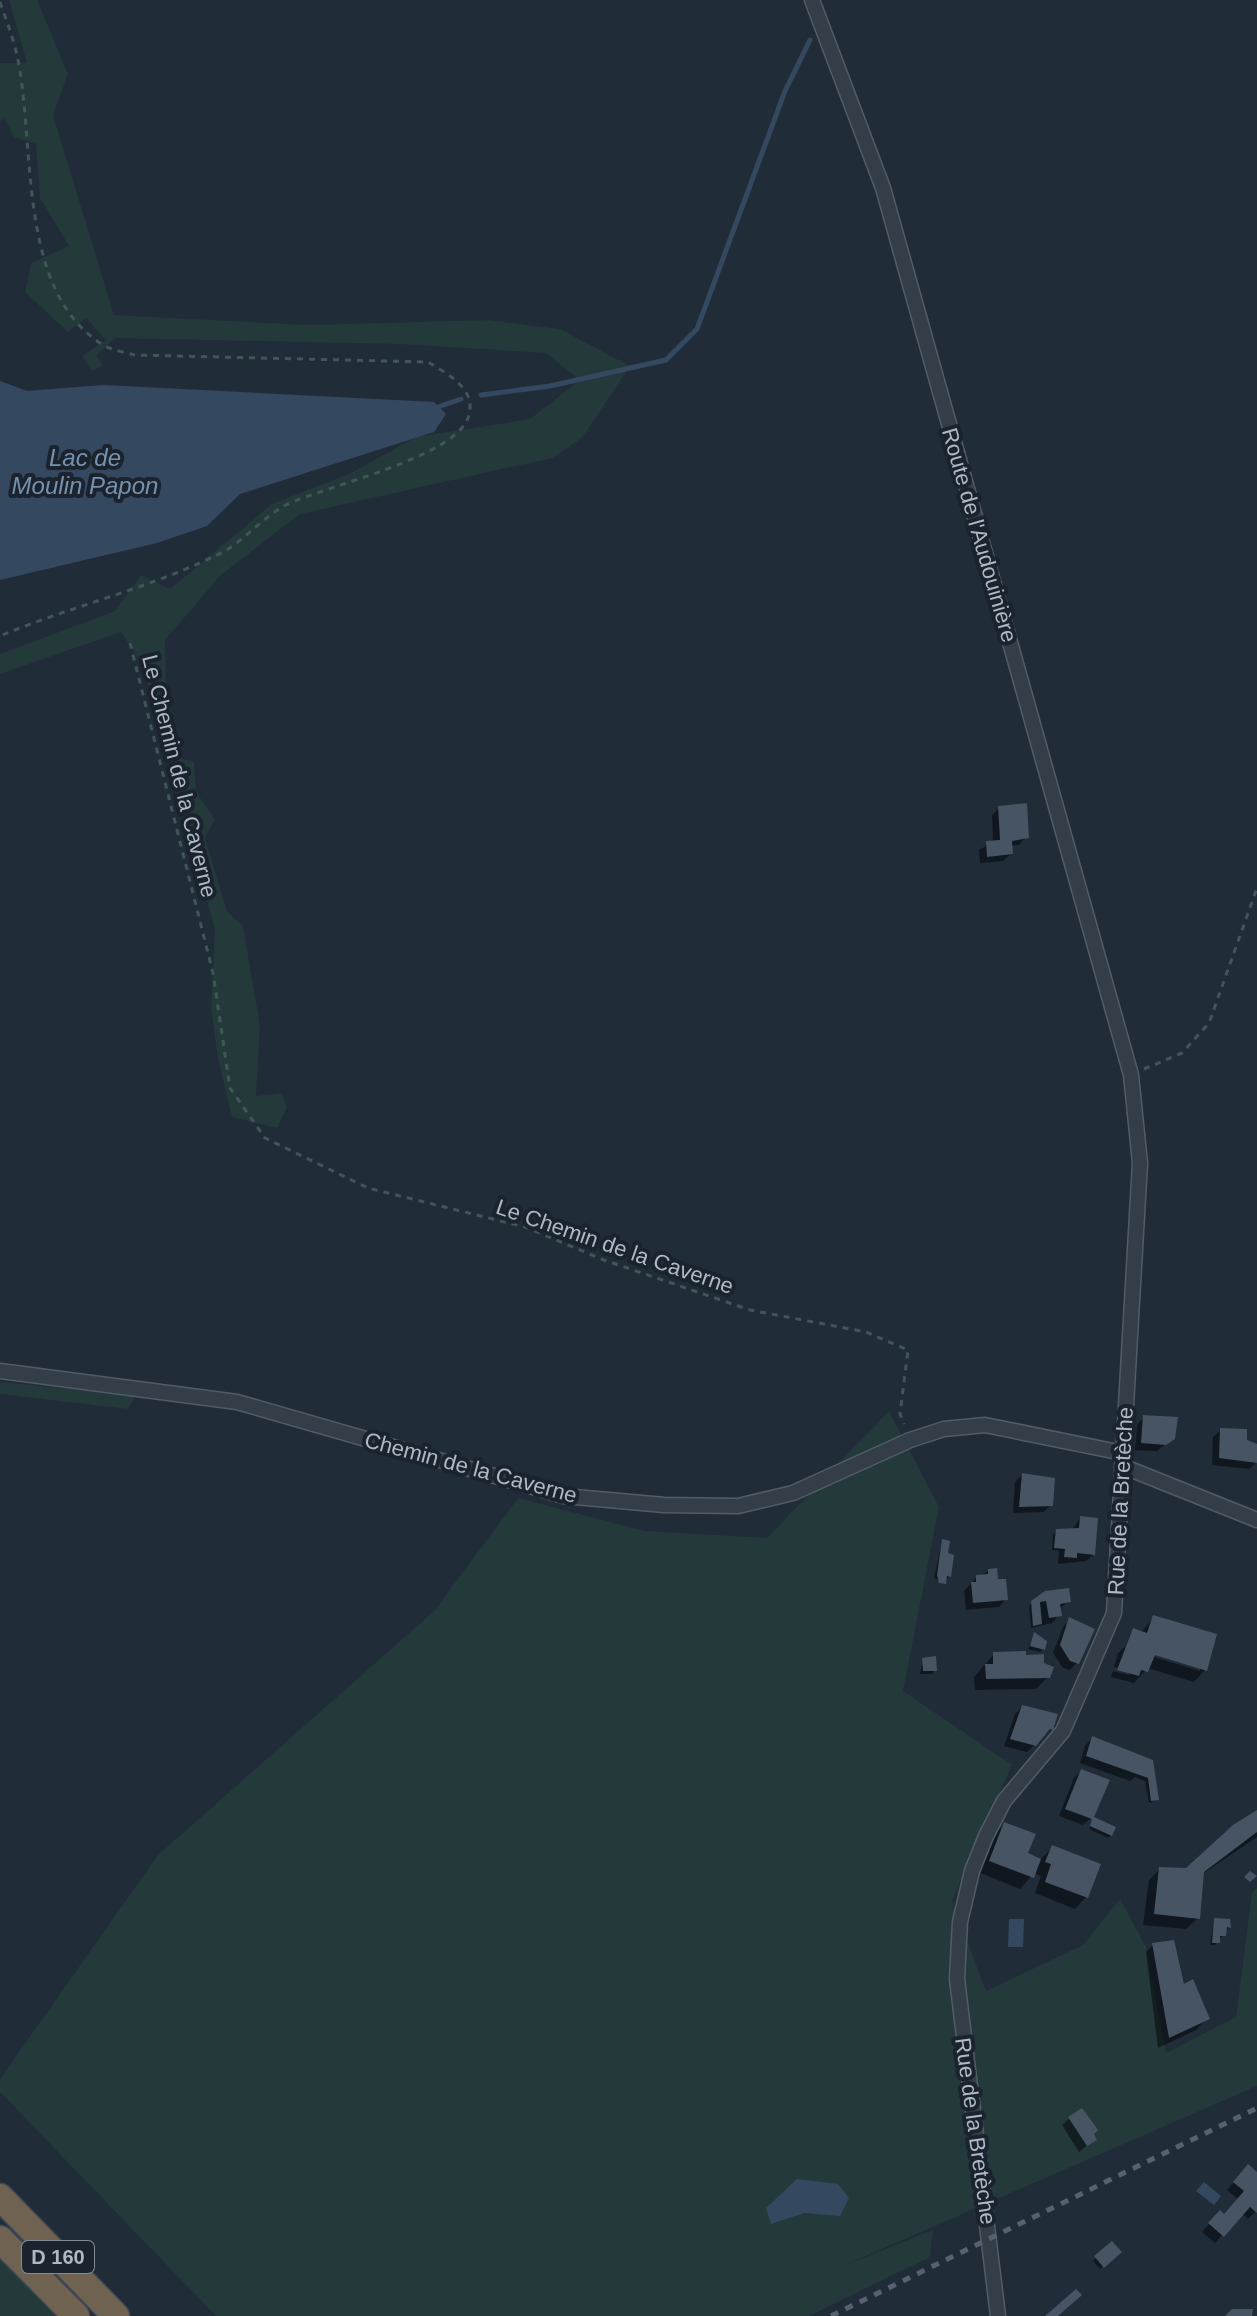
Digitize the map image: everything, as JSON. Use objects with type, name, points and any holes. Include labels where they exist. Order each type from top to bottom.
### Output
[{"type":"highway","name":"D 160","points":[[0,2197],[116,2316]]},
{"type":"highway","name":"D 160","points":[[0,2239],[76,2316]]},
{"type":"street","name":"Route de l'Audouinière","points":[[812,0],[883,188],[1131,1075]]},
{"type":"street","name":"Rue de la Bretèche","points":[[998,2316],[957,1979],[960,1922],[972,1871],[986,1836],[1004,1801],[1063,1731],[1114,1613],[1140,1163],[1131,1075]]},
{"type":"street","name":"Chemin de la Caverne","points":[[0,1371],[237,1402],[564,1496],[664,1505],[738,1506],[793,1493],[910,1440],[944,1429],[985,1425],[1123,1460],[1257,1520]]},
{"type":"path","points":[[0,2],[17,55],[32,194],[47,267],[63,306],[82,329],[103,346],[135,355],[428,362],[461,386],[470,405],[469,419],[446,443],[414,459],[286,505],[221,554],[151,584],[57,612],[0,636]]},
{"type":"path","name":"Le Chemin de la Caverne","points":[[130,643],[213,973],[230,1088],[265,1138],[368,1188],[525,1227],[604,1260],[750,1310],[866,1332],[908,1350],[900,1414],[910,1440]]},
{"type":"path","points":[[1131,1075],[1182,1053],[1209,1023],[1257,888]]},
{"type":"green space","points":[[9,0],[37,0],[68,74],[53,115],[114,315],[308,325],[489,320],[560,329],[630,366],[582,438],[552,458],[300,514],[221,575],[165,640],[166,679],[180,758],[194,762],[196,792],[215,819],[205,838],[227,911],[243,926],[260,1026],[256,1096],[281,1093],[287,1107],[277,1128],[232,1117],[218,1059],[211,1009],[215,930],[144,667],[121,632],[0,674],[0,654],[115,611],[141,575],[170,589],[272,504],[351,473],[416,437],[530,419],[580,380],[546,353],[399,344],[115,338],[96,356],[103,365],[92,371],[82,356],[106,340],[86,318],[68,332],[25,292],[31,263],[69,246],[40,198],[36,144],[14,137],[5,119],[0,121],[0,63],[27,63]]},
{"type":"green space","points":[[0,1382],[136,1395],[128,1409],[0,1394]]},
{"type":"green space","points":[[889,1411],[939,1507],[903,1691],[1012,1765],[952,1901],[986,1991],[1083,1945],[1120,1899],[1146,1947],[1166,2053],[1236,2017],[1252,1893],[1257,1888],[1257,2086],[845,2265],[933,2230],[930,2257],[809,2316],[216,2316],[0,2092],[0,2079],[158,1855],[434,1611],[518,1498],[645,1531],[767,1538]]},
{"type":"green space","points":[[0,2259],[56,2316],[0,2316]]},
{"type":"water","name":"Lac de Moulin Papon","points":[[0,381],[27,391],[103,385],[434,402],[446,414],[434,432],[240,494],[207,526],[157,543],[0,580]]},
{"type":"water","points":[[1009,1919],[1024,1919],[1023,1947],[1008,1947]]},
{"type":"water","points":[[797,2179],[838,2184],[849,2198],[840,2216],[804,2213],[771,2224],[766,2208]]},
{"type":"water","points":[[1204,2182],[1221,2196],[1214,2205],[1196,2191]]},
{"type":"building","points":[[1027,803],[1029,838],[1012,841],[1013,854],[987,857],[986,841],[1000,840],[998,806]]},
{"type":"building","points":[[1143,1415],[1178,1417],[1175,1439],[1166,1445],[1141,1443]]},
{"type":"building","points":[[1220,1428],[1247,1429],[1247,1440],[1257,1444],[1257,1463],[1219,1458]]},
{"type":"building","points":[[1022,1473],[1055,1478],[1053,1506],[1019,1507]]},
{"type":"building","points":[[1080,1516],[1098,1518],[1095,1555],[1077,1553],[1077,1558],[1064,1557],[1065,1549],[1054,1548],[1056,1529],[1079,1528]]},
{"type":"building","points":[[942,1539],[950,1541],[948,1553],[954,1555],[951,1577],[947,1576],[946,1584],[939,1583],[937,1575]]},
{"type":"building","points":[[997,1568],[998,1579],[1006,1579],[1008,1600],[973,1603],[971,1582],[976,1582],[976,1575],[988,1574],[988,1569]]},
{"type":"building","points":[[1069,1588],[1071,1602],[1060,1604],[1062,1616],[1049,1618],[1046,1601],[1040,1602],[1042,1624],[1033,1626],[1031,1601],[1045,1591]]},
{"type":"building","points":[[1153,1615],[1217,1634],[1207,1671],[1155,1655],[1148,1672],[1141,1670],[1139,1676],[1117,1670],[1133,1628],[1147,1633]]},
{"type":"building","points":[[1069,1617],[1095,1629],[1079,1664],[1070,1661],[1060,1645]]},
{"type":"building","points":[[1034,1632],[1047,1641],[1045,1650],[1030,1646]]},
{"type":"building","points":[[1026,1651],[1026,1655],[1044,1654],[1044,1663],[1054,1667],[1050,1678],[986,1679],[985,1664],[993,1664],[993,1652]]},
{"type":"building","points":[[936,1656],[937,1671],[923,1671],[922,1658]]},
{"type":"building","points":[[1022,1705],[1058,1714],[1053,1730],[1050,1729],[1036,1746],[1010,1739]]},
{"type":"building","points":[[1092,1736],[1153,1760],[1159,1800],[1151,1801],[1148,1778],[1086,1756]]},
{"type":"building","points":[[1081,1769],[1110,1780],[1094,1817],[1116,1827],[1112,1836],[1090,1826],[1092,1819],[1065,1809]]},
{"type":"building","points":[[1257,1810],[1257,1832],[1204,1872],[1200,1919],[1154,1914],[1159,1867],[1186,1868],[1233,1825]]},
{"type":"building","points":[[1004,1822],[1036,1834],[1028,1853],[1041,1859],[1034,1878],[989,1861]]},
{"type":"building","points":[[1052,1845],[1101,1864],[1088,1898],[1045,1882],[1051,1864],[1045,1862]]},
{"type":"building","points":[[1250,1871],[1257,1876],[1250,1882],[1244,1877]]},
{"type":"building","points":[[1214,1918],[1230,1919],[1231,1928],[1227,1927],[1226,1936],[1220,1936],[1220,1943],[1212,1943]]},
{"type":"building","points":[[1174,1940],[1184,1984],[1193,1979],[1210,2019],[1169,2038],[1152,1943]]},
{"type":"building","points":[[1082,2108],[1098,2130],[1094,2134],[1097,2140],[1087,2146],[1068,2117]]},
{"type":"building","points":[[1248,2164],[1257,2172],[1257,2213],[1250,2207],[1224,2237],[1208,2223],[1220,2210],[1224,2214],[1244,2191],[1233,2182]]},
{"type":"building","points":[[1112,2241],[1122,2252],[1104,2268],[1094,2256]]},
{"type":"building","points":[[1076,2289],[1082,2295],[1058,2316],[1045,2316]]},
{"type":"building","points":[[1232,2309],[1253,2309],[1252,2316],[1225,2316]]},
{"type":"waterway","points":[[481,395],[550,386],[666,360],[697,329],[785,91],[810,40]]},
{"type":"waterway","points":[[435,408],[461,399]]},
{"type":"railway","points":[[831,2316],[1257,2108]]}]
